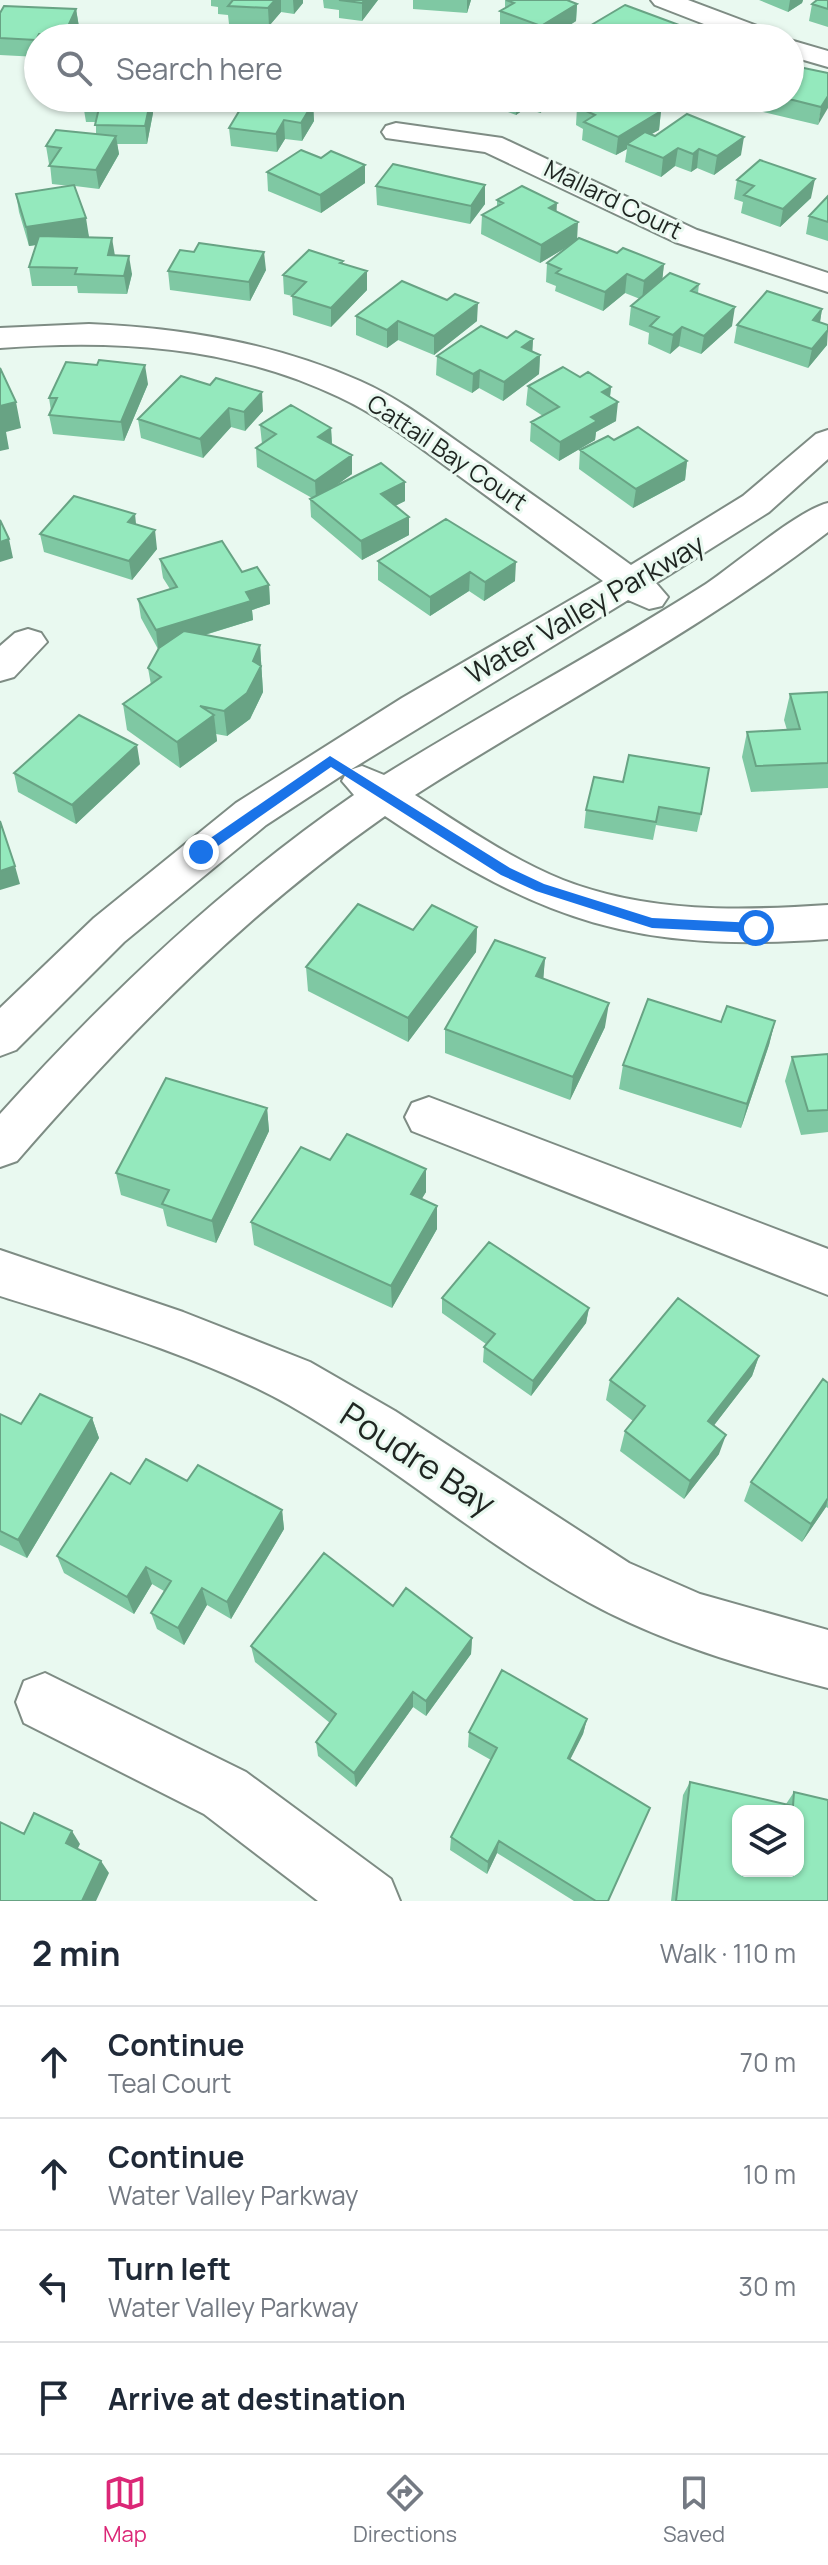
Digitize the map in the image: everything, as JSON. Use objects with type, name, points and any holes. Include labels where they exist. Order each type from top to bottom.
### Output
[{"type":"street","points":[[664,0],[727,24]]},
{"type":"street","points":[[804,52],[828,59]]},
{"type":"street","name":"Mallard Court","points":[[396,132],[492,144],[686,236],[828,283]]},
{"type":"street","name":"Cattail Bay Court","points":[[0,338],[51,334],[134,335],[217,345],[290,364],[388,409],[676,618]]},
{"type":"street","name":"Water Valley Parkway","points":[[0,1037],[109,930],[201,852],[330,761],[756,504],[828,441]]},
{"type":"street","name":"Water Valley Parkway","points":[[0,1147],[85,1050],[225,916],[336,828],[750,572],[828,514]]},
{"type":"street","points":[[0,668],[28,642]]},
{"type":"street","points":[[330,761],[506,871],[575,901],[652,923],[756,928],[828,922]]},
{"type":"street","points":[[429,1117],[828,1272]]},
{"type":"street","name":"Poudre Bay","points":[[0,1273],[70,1294],[254,1363],[305,1387],[410,1449],[581,1567],[682,1617],[745,1639],[828,1659]]},
{"type":"street","points":[[45,1702],[225,1793],[369,1901]]},
{"type":"building","points":[[233,0],[275,0],[268,8],[228,6]]},
{"type":"building","points":[[506,0],[567,0],[577,4],[544,24],[536,24],[500,11],[514,3]]},
{"type":"building","points":[[817,0],[828,0],[828,9],[812,4]]},
{"type":"building","points":[[625,5],[676,24],[593,24]]},
{"type":"building","points":[[4,6],[76,9],[69,24],[24,24],[24,39],[0,38],[0,13]]},
{"type":"building","points":[[804,68],[828,73],[828,96],[821,107],[804,103]]},
{"type":"building","points":[[98,112],[148,112],[145,126],[95,125]]},
{"type":"building","points":[[239,112],[308,112],[301,123],[284,120],[276,134],[229,128]]},
{"type":"building","points":[[588,112],[659,112],[618,137],[584,122],[595,115]]},
{"type":"building","points":[[687,114],[744,137],[717,156],[699,149],[693,154],[678,148],[663,158],[627,144],[645,132],[655,136]]},
{"type":"building","points":[[56,130],[116,136],[96,170],[49,166],[61,148],[46,146]]},
{"type":"building","points":[[301,150],[321,158],[331,151],[365,165],[320,195],[267,172]]},
{"type":"building","points":[[760,160],[815,179],[783,209],[744,195],[754,186],[737,180]]},
{"type":"building","points":[[393,164],[485,185],[471,206],[376,186]]},
{"type":"building","points":[[74,185],[86,218],[26,227],[16,194]]},
{"type":"building","points":[[522,186],[557,203],[549,208],[578,222],[541,245],[482,215],[503,203],[497,200]]},
{"type":"building","points":[[828,196],[828,222],[809,216]]},
{"type":"building","points":[[39,236],[112,238],[108,255],[129,256],[124,276],[75,274],[77,268],[29,267]]},
{"type":"building","points":[[579,238],[617,253],[623,248],[664,264],[644,281],[627,274],[605,292],[556,273],[561,269],[547,263]]},
{"type":"building","points":[[199,243],[264,252],[249,282],[168,271],[180,250],[194,252]]},
{"type":"building","points":[[309,250],[367,271],[331,308],[292,296],[306,282],[283,275]]},
{"type":"building","points":[[670,273],[699,284],[691,291],[735,307],[704,336],[682,327],[673,335],[650,326],[659,317],[631,306]]},
{"type":"building","points":[[402,281],[447,300],[455,294],[478,303],[434,336],[398,321],[387,330],[356,316]]},
{"type":"building","points":[[767,291],[822,309],[813,320],[828,325],[828,330],[812,349],[737,325]]},
{"type":"building","points":[[481,326],[507,338],[516,331],[533,339],[522,347],[540,355],[504,382],[480,370],[473,374],[437,356]]},
{"type":"building","points":[[99,360],[145,365],[121,422],[49,415],[57,398],[49,398],[66,362],[97,365]]},
{"type":"building","points":[[563,367],[580,377],[588,372],[611,387],[602,392],[618,402],[591,417],[597,421],[560,442],[531,422],[559,407],[528,386]]},
{"type":"building","points":[[0,368],[16,402],[0,406]]},
{"type":"building","points":[[181,376],[210,385],[216,378],[262,392],[244,412],[229,408],[200,439],[138,419]]},
{"type":"building","points":[[291,405],[331,428],[318,437],[352,455],[315,481],[256,448],[276,434],[260,425]]},
{"type":"building","points":[[638,427],[687,461],[636,489],[580,450],[608,436],[614,440]]},
{"type":"building","points":[[381,463],[405,482],[381,494],[409,517],[361,541],[310,499]]},
{"type":"building","points":[[74,496],[135,514],[128,522],[155,530],[129,561],[40,534]]},
{"type":"building","points":[[446,519],[516,562],[485,582],[470,572],[430,597],[378,561]]},
{"type":"building","points":[[0,520],[9,539],[0,542]]},
{"type":"building","points":[[222,541],[242,572],[257,567],[269,585],[246,592],[251,601],[156,630],[138,599],[177,587],[160,559]]},
{"type":"building","points":[[184,631],[260,645],[253,661],[261,666],[247,693],[224,711],[200,706],[214,715],[177,742],[123,704],[161,677],[148,668],[159,648]]},
{"type":"building","points":[[828,692],[828,763],[756,766],[747,732],[800,729],[790,694]]},
{"type":"building","points":[[79,715],[137,745],[72,805],[14,773]]},
{"type":"building","points":[[629,755],[709,768],[701,814],[659,807],[656,822],[586,810],[594,777],[623,782]]},
{"type":"building","points":[[0,821],[15,866],[0,871]]},
{"type":"building","points":[[358,904],[413,930],[432,905],[477,927],[408,1018],[306,967]]},
{"type":"building","points":[[495,940],[545,958],[536,976],[609,1003],[573,1077],[445,1029]]},
{"type":"building","points":[[648,999],[721,1022],[727,1006],[775,1021],[747,1104],[623,1065]]},
{"type":"building","points":[[828,1054],[828,1110],[808,1111],[792,1057]]},
{"type":"building","points":[[166,1078],[267,1108],[212,1221],[162,1204],[169,1190],[116,1173]]},
{"type":"building","points":[[347,1134],[426,1169],[411,1194],[437,1206],[391,1286],[251,1222],[301,1147],[330,1160]]},
{"type":"building","points":[[489,1242],[589,1308],[533,1381],[484,1347],[495,1334],[442,1298]]},
{"type":"building","points":[[678,1298],[759,1356],[708,1421],[726,1435],[690,1481],[625,1431],[645,1406],[610,1380]]},
{"type":"building","points":[[823,1379],[828,1383],[828,1498],[811,1524],[751,1482]]},
{"type":"building","points":[[40,1394],[92,1418],[18,1540],[0,1531],[0,1414],[21,1424]]},
{"type":"building","points":[[146,1459],[187,1481],[198,1465],[282,1510],[227,1602],[202,1588],[178,1628],[151,1613],[171,1581],[146,1567],[127,1597],[57,1556],[111,1473],[130,1484]]},
{"type":"building","points":[[324,1553],[393,1606],[406,1588],[472,1638],[426,1701],[413,1692],[354,1773],[316,1742],[336,1714],[251,1646]]},
{"type":"building","points":[[502,1670],[587,1719],[568,1758],[650,1808],[608,1901],[596,1901],[499,1841],[488,1862],[451,1837],[497,1748],[469,1732]]},
{"type":"building","points":[[690,1782],[789,1805],[732,1805],[732,1877],[804,1877],[804,1805],[793,1805],[794,1792],[828,1800],[828,1901],[676,1901]]},
{"type":"building","points":[[34,1813],[72,1831],[66,1843],[101,1861],[82,1901],[0,1901],[0,1822],[24,1834]]},
{"type":"route","points":[[201,852],[330,761],[506,871],[540,888],[652,923],[756,928]]}]
